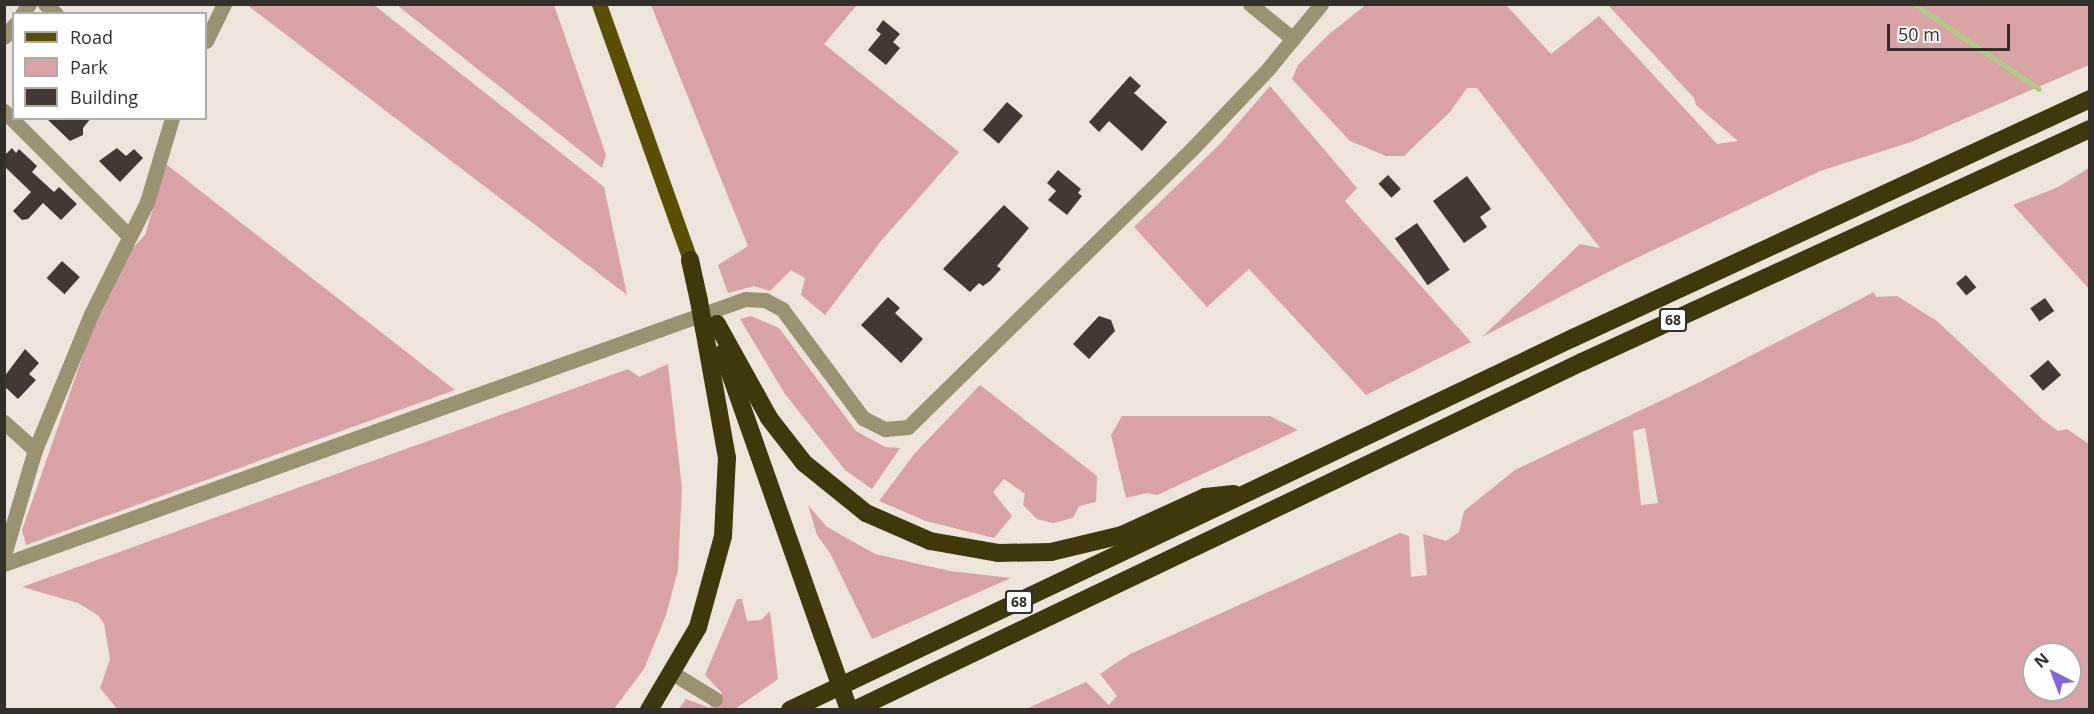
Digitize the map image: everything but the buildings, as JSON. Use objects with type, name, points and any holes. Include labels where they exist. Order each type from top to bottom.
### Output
[{"type":"highway","name":"68","points":[[790,710],[2090,99]]},
{"type":"highway","name":"68","points":[[854,710],[1593,357],[2090,129]]},
{"type":"highway","points":[[690,260],[701,300],[849,710]]},
{"type":"highway","points":[[712,326],[769,418],[804,463],[866,513],[930,541],[998,554],[1059,550],[1122,535],[1205,497],[1248,493]]},
{"type":"highway","points":[[649,710],[674,674],[706,605],[719,560],[726,510],[724,433],[712,326]]},
{"type":"main road","points":[[599,4],[690,260]]},
{"type":"street","points":[[207,39],[224,4]]},
{"type":"street","points":[[1250,4],[1293,39]]},
{"type":"street","points":[[4,564],[746,299],[765,300],[782,309],[863,418],[885,429],[908,427],[1190,151],[1293,39],[1321,4]]},
{"type":"street","points":[[13,120],[129,236]]},
{"type":"street","points":[[4,555],[35,450],[78,344],[147,202],[171,120]]},
{"type":"street","points":[[4,422],[35,450]]},
{"type":"street","points":[[674,674],[716,699]]},
{"type":"green space","points":[[1367,4],[1506,5],[1551,54],[1599,16],[1717,144],[1738,141],[1696,105],[1694,98],[1608,5],[2089,5],[2089,65],[1911,142],[1820,171],[1620,266],[1482,337],[1580,244],[1600,248],[1477,88],[1467,88],[1450,112],[1404,156],[1386,156],[1350,141],[1292,79],[1298,65],[1328,35]]},
{"type":"green space","points":[[247,5],[374,5],[604,187],[627,295]]},
{"type":"green space","points":[[397,5],[554,5],[606,155],[602,168]]},
{"type":"green space","points":[[651,5],[857,5],[824,44],[959,152],[881,241],[825,315],[801,295],[805,278],[791,270],[770,291],[754,286],[728,293],[718,265],[748,246]]},
{"type":"green space","points":[[1270,86],[1357,188],[1345,201],[1471,342],[1366,395],[1249,269],[1207,307],[1134,227],[1220,144]]},
{"type":"green space","points":[[166,164],[455,390],[26,545],[22,530],[95,321],[132,249],[145,235]]},
{"type":"green space","points":[[2089,168],[2089,289],[2013,205],[2058,187]]},
{"type":"green space","points":[[1874,292],[1876,297],[1897,296],[1937,321],[2043,420],[2058,431],[2067,429],[2089,444],[2089,709],[1026,709],[1086,682],[1109,705],[1117,696],[1100,674],[1130,654],[1400,533],[1409,536],[1411,577],[1427,575],[1423,534],[1446,541],[1459,532],[1464,511],[1515,470],[1700,382]],"holes":[[[1645,428],[1658,503],[1641,505],[1633,431]]]},
{"type":"green space","points":[[751,316],[779,328],[856,431],[885,447],[900,448],[872,489],[845,470],[785,394],[740,319]]},
{"type":"green space","points":[[668,364],[682,488],[678,570],[666,615],[644,669],[614,709],[117,709],[100,688],[110,659],[104,624],[98,615],[78,603],[22,587],[628,369],[639,377]]},
{"type":"green space","points":[[980,385],[1097,476],[1096,502],[1079,506],[1073,518],[1053,523],[1037,519],[1023,505],[1025,494],[1004,479],[993,492],[1012,516],[994,538],[926,521],[879,501],[915,453]]},
{"type":"green space","points":[[1122,416],[1270,416],[1298,430],[1157,495],[1147,493],[1126,498],[1111,435]]},
{"type":"green space","points":[[808,505],[827,527],[875,554],[950,571],[1011,578],[872,639],[830,553],[817,535]]},
{"type":"green space","points":[[737,599],[742,599],[747,621],[761,620],[770,611],[778,679],[735,709],[678,710],[686,699],[710,708],[722,693],[705,675]]},
{"type":"waterway","points":[[1914,4],[2039,89]]}]
